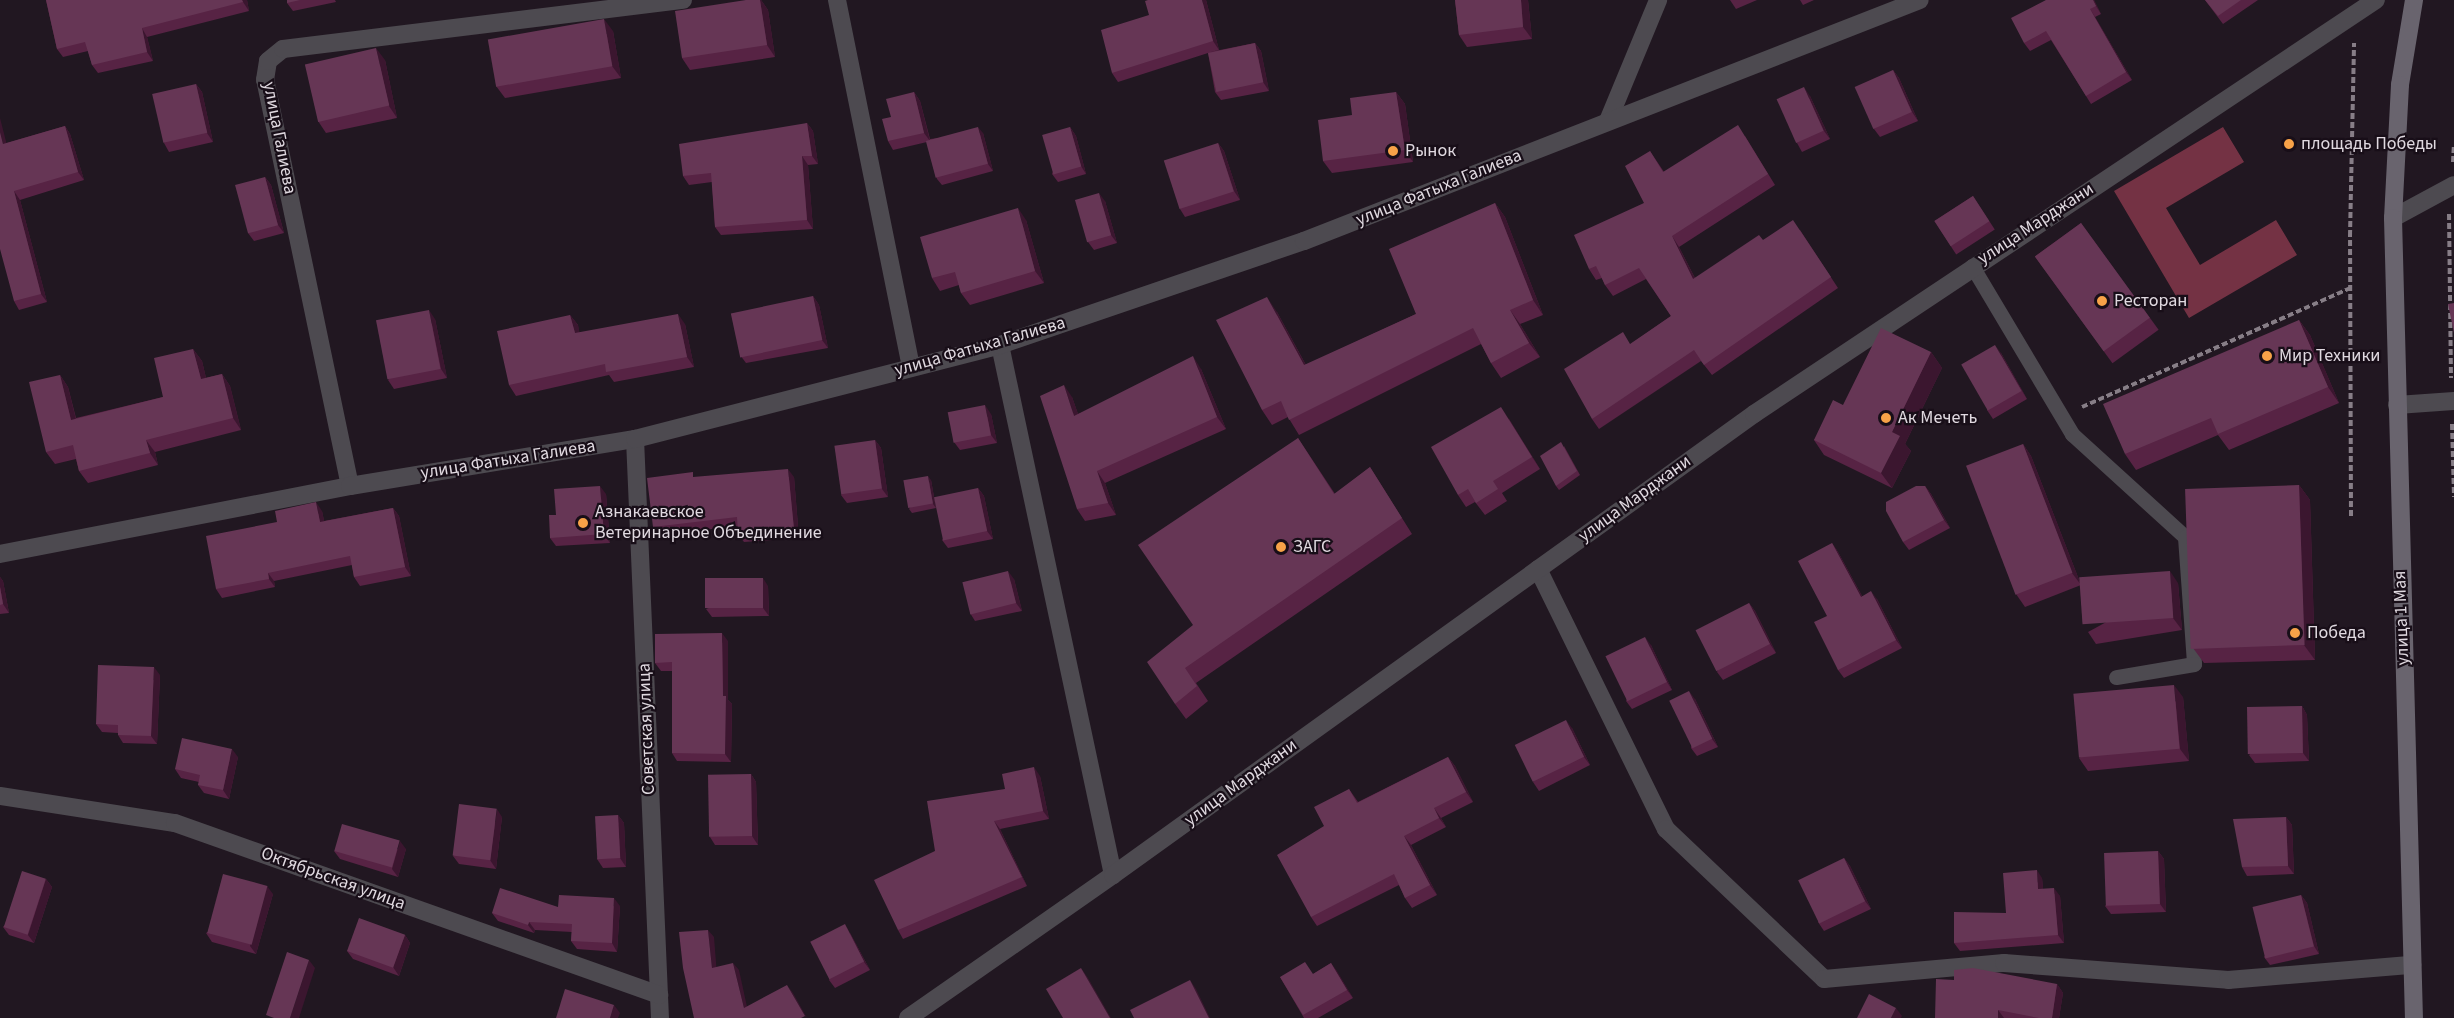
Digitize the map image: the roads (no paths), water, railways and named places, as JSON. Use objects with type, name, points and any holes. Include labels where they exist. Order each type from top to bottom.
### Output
[{"type":"main road","name":"улица 1 Мая","points":[[2414,0],[2400,85],[2393,218],[2414,1018]]},
{"type":"street","name":"улица Галиева","points":[[350,486],[265,80],[268,61],[283,49],[683,0]]},
{"type":"street","points":[[837,0],[911,368]]},
{"type":"street","points":[[1608,121],[1658,0]]},
{"type":"street","name":"улица Фатыха Галиева","points":[[0,554],[350,486],[635,439],[1000,345],[1304,241],[1920,0]]},
{"type":"street","name":"улица Марджани","points":[[908,1018],[1113,875],[1754,414],[1972,266],[2376,0]]},
{"type":"street","points":[[2393,218],[2454,185]]},
{"type":"street","points":[[1000,345],[1113,875]]},
{"type":"street","points":[[2397,405],[2453,401]]},
{"type":"street","name":"Советская улица","points":[[635,439],[660,1018]]},
{"type":"street","points":[[1539,568],[1666,829],[1824,979],[2004,963],[2229,980],[2412,965]]},
{"type":"street","name":"Октябрьская улица","points":[[0,796],[175,823],[659,995]]},
{"type":"lane","points":[[1972,266],[2072,434],[2185,537],[2194,664],[2116,677]]},
{"type":"place","name":"площадь Победы","points":[[2289,144]]},
{"type":"place","name":"Рынок","points":[[1393,151]]},
{"type":"place","name":"Ресторан","points":[[2102,301]]},
{"type":"place","name":"Мир Техники","points":[[2267,356]]},
{"type":"place","name":"Ак Мечеть","points":[[1886,418]]},
{"type":"place","name":"Азнакаевское Ветеринарное Объединение","points":[[583,523]]},
{"type":"place","name":"ЗАГС","points":[[1281,547]]},
{"type":"place","name":"Победа","points":[[2295,633]]}]
